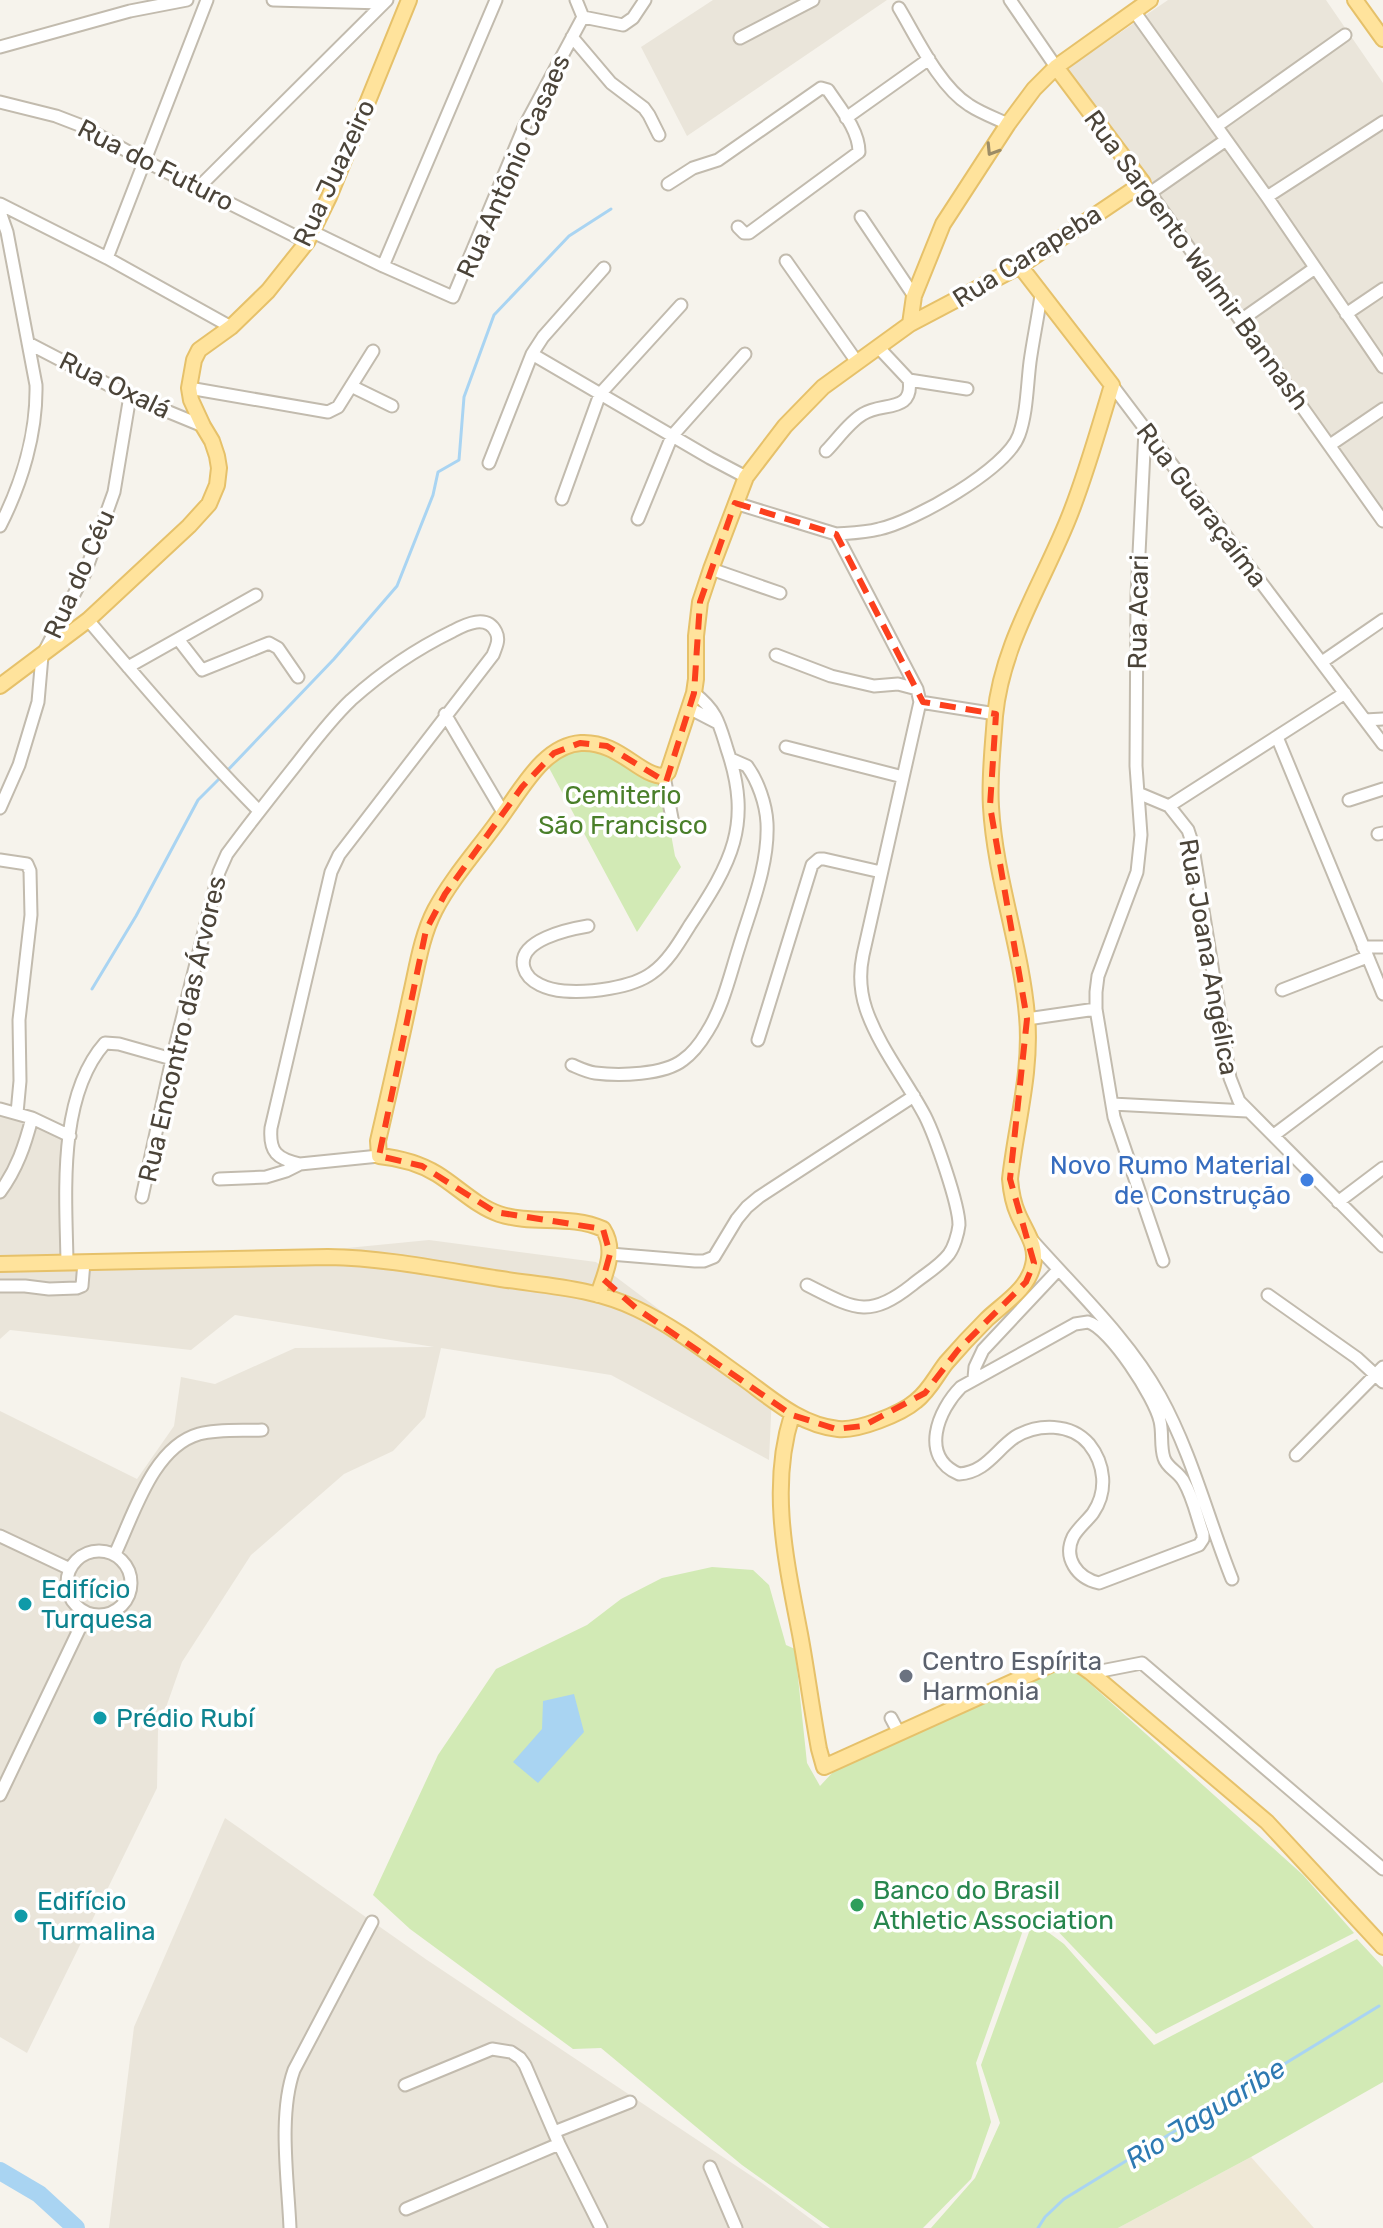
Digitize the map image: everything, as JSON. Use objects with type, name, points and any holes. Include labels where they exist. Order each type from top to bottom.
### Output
[{"type":"main road","name":"Rua Juazeiro","points":[[189,388],[199,350],[231,327],[268,291],[310,237],[409,0]]},
{"type":"main road","points":[[910,324],[914,296],[943,224],[1008,124],[1034,89],[1056,67],[1131,5],[1150,0]]},
{"type":"main road","points":[[1355,0],[1383,39]]},
{"type":"main road","name":"Rua Sargento Walmir Bannash","points":[[1056,67],[1146,188]]},
{"type":"main road","name":"Rua Carapeba","points":[[664,776],[671,766],[694,693],[690,634],[711,569],[746,477],[785,426],[823,387],[910,324],[1020,266],[1146,188]]},
{"type":"main road","name":"Rua Guaraçaíma","points":[[1020,266],[1112,385]]},
{"type":"main road","points":[[603,1279],[636,1308],[690,1340],[792,1415],[836,1429],[863,1426],[915,1403],[958,1350],[1026,1282],[1034,1263],[1034,1253],[1031,1239],[1017,1212],[1010,1179],[1026,1067],[1027,1019],[1020,963],[990,806],[996,714],[1007,658],[1016,631],[1071,513],[1112,385]]},
{"type":"main road","points":[[0,686],[88,620],[209,504],[217,485],[219,468],[212,441],[191,400],[189,388]]},
{"type":"main road","points":[[598,1295],[610,1254],[603,1229],[574,1222],[514,1218],[495,1212],[422,1166],[379,1156],[378,1141],[426,930],[445,894],[532,775],[554,753],[580,743],[607,746],[654,775],[664,776]]},
{"type":"main road","points":[[0,1264],[368,1258],[557,1285],[636,1308]]},
{"type":"main road","points":[[792,1415],[784,1445],[781,1523],[824,1767],[1052,1664],[1071,1662],[1098,1674],[1267,1822],[1383,1947]]},
{"type":"street","points":[[0,47],[130,11],[187,0]]},
{"type":"street","points":[[107,258],[207,0]]},
{"type":"street","points":[[273,0],[385,2]]},
{"type":"street","points":[[383,266],[496,0]]},
{"type":"street","points":[[576,0],[583,17],[623,25],[633,18],[645,0]]},
{"type":"street","points":[[740,38],[813,0]]},
{"type":"street","name":"Rua Sargento Walmir Bannash","points":[[1010,0],[1056,67]]},
{"type":"street","points":[[198,188],[385,2]]},
{"type":"street","points":[[1131,5],[1383,367]]},
{"type":"street","points":[[899,8],[929,59],[955,94],[968,105],[1008,124]]},
{"type":"street","name":"Rua Antônio Casaes","points":[[453,297],[524,127],[583,17]]},
{"type":"street","points":[[1217,126],[1345,35]]},
{"type":"street","points":[[572,37],[611,83],[644,108],[659,135]]},
{"type":"street","points":[[846,118],[929,59]]},
{"type":"street","points":[[668,184],[693,168],[718,160],[821,88],[828,90],[846,118],[859,144],[859,152],[746,234],[738,227]]},
{"type":"street","name":"Rua do Futuro","points":[[0,102],[82,126],[198,188],[453,297]]},
{"type":"street","points":[[1267,197],[1383,122]]},
{"type":"street","name":"Rua Carapeba","points":[[1146,188],[1226,140]]},
{"type":"street","name":"Rua Sargento Walmir Bannash","points":[[1146,188],[1383,521]]},
{"type":"street","points":[[0,204],[107,258],[231,327]]},
{"type":"street","points":[[0,212],[7,232],[36,385],[34,423],[28,453],[17,489],[0,526]]},
{"type":"street","points":[[861,217],[914,296]]},
{"type":"street","points":[[786,261],[857,362]]},
{"type":"street","points":[[489,463],[532,354],[543,337],[604,268]]},
{"type":"street","points":[[1241,320],[1315,268]]},
{"type":"street","points":[[1346,314],[1383,289]]},
{"type":"street","points":[[735,503],[836,534],[880,529],[911,517],[956,492],[1001,461],[1019,435],[1041,295]]},
{"type":"street","points":[[562,499],[600,394],[681,305]]},
{"type":"street","name":"Rua Oxalá","points":[[28,343],[130,396],[203,426]]},
{"type":"street","points":[[826,451],[865,412],[897,404],[905,400],[910,391],[909,380],[879,348]]},
{"type":"street","points":[[189,388],[328,412],[338,407],[373,351]]},
{"type":"street","points":[[532,354],[746,477]]},
{"type":"street","points":[[638,519],[672,436],[745,354]]},
{"type":"street","points":[[909,380],[967,389]]},
{"type":"street","name":"Rua Guaraçaíma","points":[[1112,385],[1383,744]]},
{"type":"street","points":[[351,386],[392,406]]},
{"type":"street","name":"Rua do Céu","points":[[42,656],[85,573],[105,520],[114,492],[130,396]]},
{"type":"street","points":[[1330,445],[1383,409]]},
{"type":"street","name":"Rua Acari","points":[[1145,430],[1137,595],[1136,766],[1141,835],[1137,872],[1098,976],[1096,1009],[1116,1124],[1163,1261]]},
{"type":"street","points":[[807,1285],[853,1307],[880,1305],[895,1299],[950,1253],[959,1226],[930,1126],[872,1024],[861,991],[860,972],[920,702],[917,689],[836,534]]},
{"type":"street","points":[[711,569],[780,593]]},
{"type":"street","points":[[128,667],[256,595]]},
{"type":"street","points":[[88,620],[210,761],[259,811]]},
{"type":"street","points":[[1322,662],[1383,620]]},
{"type":"street","name":"Rua Encontro das Árvores","points":[[142,1197],[172,1059],[222,863],[324,728],[352,700],[429,642],[464,625],[489,623],[498,635],[493,655],[339,855],[331,872],[271,1128],[272,1147],[276,1153],[282,1159],[300,1164]]},
{"type":"street","points":[[178,639],[202,670],[269,643],[278,648],[298,677]]},
{"type":"street","points":[[776,655],[831,676],[874,686],[898,684],[917,689]]},
{"type":"street","points":[[0,808],[42,705],[42,656]]},
{"type":"street","points":[[588,926],[565,930],[532,946],[523,959],[527,974],[553,990],[584,991],[639,980],[651,974],[660,967],[725,870],[732,852],[738,817],[737,790],[719,723],[709,704],[694,693]]},
{"type":"street","points":[[1138,793],[1169,806],[1345,693]]},
{"type":"street","points":[[920,702],[996,714]]},
{"type":"street","points":[[689,708],[719,723]]},
{"type":"street","points":[[445,714],[504,814]]},
{"type":"street","points":[[1365,720],[1383,719]]},
{"type":"street","points":[[1277,737],[1383,994]]},
{"type":"street","points":[[786,747],[903,777]]},
{"type":"street","points":[[572,1065],[595,1073],[664,1070],[684,1060],[708,1031],[730,977],[759,879],[766,841],[767,821],[757,785],[747,766],[731,759]]},
{"type":"street","points":[[664,776],[674,829]]},
{"type":"street","points":[[1349,800],[1383,789]]},
{"type":"street","name":"Rua Joana Angélica","points":[[1169,806],[1188,830],[1192,842],[1230,1078],[1239,1101],[1247,1111]]},
{"type":"street","points":[[758,1040],[815,862],[824,859],[881,872]]},
{"type":"street","points":[[0,860],[24,862],[30,871],[29,942],[19,1020],[17,1113]]},
{"type":"street","points":[[1282,990],[1365,952],[1383,947]]},
{"type":"street","points":[[1027,1019],[1096,1009]]},
{"type":"street","points":[[67,1262],[66,1170],[77,1098],[87,1072],[105,1043],[172,1059]]},
{"type":"street","points":[[1274,1135],[1383,1053]]},
{"type":"street","points":[[610,1254],[695,1261],[714,1257],[747,1207],[914,1096]]},
{"type":"street","points":[[1112,1104],[1247,1111],[1383,1246]]},
{"type":"street","points":[[0,1109],[32,1118],[70,1136]]},
{"type":"street","points":[[0,1192],[25,1146],[32,1118]]},
{"type":"street","points":[[219,1179],[266,1177],[300,1164],[379,1156]]},
{"type":"street","points":[[1338,1202],[1383,1168]]},
{"type":"street","points":[[1031,1239],[1126,1346],[1159,1393],[1185,1446],[1232,1579]]},
{"type":"street","points":[[0,1286],[77,1288],[84,1282],[84,1262]]},
{"type":"street","points":[[974,1378],[975,1367],[983,1350],[1058,1270]]},
{"type":"street","points":[[1268,1295],[1381,1374],[1296,1455]]},
{"type":"street","points":[[1075,1324],[1095,1324],[1110,1339],[1153,1399],[1160,1421],[1165,1462],[1186,1486],[1203,1534],[1202,1543],[1099,1583],[1080,1575],[1070,1560],[1071,1541],[1095,1510],[1104,1482],[1094,1451],[1072,1431],[1057,1427],[1041,1428],[1014,1438],[978,1470],[959,1474],[950,1470],[938,1456],[936,1433],[950,1397],[974,1378],[1075,1324]]},
{"type":"street","points":[[115,1554],[147,1485],[169,1451],[203,1433],[262,1430]]},
{"type":"street","points":[[0,1536],[70,1569]]},
{"type":"street","points":[[94,1550],[115,1554],[124,1561],[132,1581],[126,1602],[108,1614],[87,1613],[69,1595],[70,1569],[84,1554],[94,1550]]},
{"type":"street","points":[[0,1795],[87,1613]]},
{"type":"street","points":[[1098,1674],[1142,1663],[1383,1869]]},
{"type":"street","points":[[891,1718],[899,1733]]},
{"type":"street","points":[[290,2228],[286,2128],[290,2083],[372,1922]]},
{"type":"street","points":[[405,2085],[492,2049],[511,2052],[520,2058],[600,2226]]},
{"type":"street","points":[[406,2209],[630,2102]]},
{"type":"street","points":[[710,2167],[736,2228]]},
{"type":"highlighted area","points":[[735,503],[836,534],[923,702],[996,714],[990,806],[1027,1019],[1010,1179],[1034,1263],[1026,1282],[958,1350],[925,1393],[863,1426],[836,1429],[792,1415],[636,1308],[603,1279],[610,1254],[603,1229],[495,1212],[422,1166],[379,1156],[426,930],[445,894],[522,787],[554,753],[580,743],[607,746],[666,782],[694,693],[700,602]]},
{"type":"shaded area","points":[[713,0],[887,0],[687,136],[641,47]]},
{"type":"shaded area","points":[[1168,0],[1326,0],[1383,83],[1383,508],[1067,69]]},
{"type":"shaded area","points":[[0,1108],[64,1138],[61,1256],[286,1254],[429,1240],[596,1262],[772,1394],[769,1460],[611,1375],[441,1348],[425,1417],[393,1451],[344,1474],[251,1555],[182,1662],[158,1730],[157,1788],[27,2053],[0,2037],[0,1411],[137,1479],[174,1426],[181,1377],[215,1384],[295,1348],[434,1347],[235,1315],[191,1350],[10,1330],[0,1339]]},
{"type":"shaded area","points":[[225,1818],[427,1960],[762,2183],[823,2228],[109,2228],[134,2027]]},
{"type":"shaded area","points":[[1251,2157],[1314,2228],[1118,2228]]},
{"type":"green space","name":"Cemiterio São Francisco","points":[[593,747],[630,761],[662,785],[675,856],[681,867],[637,932],[548,766],[574,748]]},
{"type":"green space","name":"Banco do Brasil Athletic Association","points":[[712,1567],[753,1570],[769,1585],[786,1645],[795,1649],[807,1763],[820,1786],[833,1772],[1061,1668],[1077,1672],[1303,1875],[1354,1933],[1156,2034],[1051,1924],[1028,1916],[976,2063],[991,2122],[971,2179],[923,2228],[830,2228],[742,2165],[601,2048],[573,2049],[410,1929],[373,1895],[438,1755],[496,1669],[587,1625],[621,1599],[662,1578]]},
{"type":"green space","points":[[1033,1921],[1064,1944],[1154,2045],[1357,1939],[1383,1967],[1383,2082],[1118,2228],[931,2228],[975,2178],[1000,2123],[981,2065]]},
{"type":"water","points":[[574,1694],[584,1732],[538,1783],[513,1762],[542,1729],[543,1701]]},
{"type":"waterway","points":[[226,772],[334,659],[397,586],[433,495],[438,472],[459,460],[464,397],[494,315],[569,236],[611,209]]},
{"type":"waterway","points":[[92,989],[136,916],[198,800],[219,779]]},
{"type":"waterway","name":"Rio Jaguaribe","points":[[1038,2228],[1064,2199],[1379,2006]]},
{"type":"waterway","points":[[0,2171],[39,2194],[76,2228]]},
{"type":"place","name":"Novo Rumo Material de Construção","points":[[1307,1180]]},
{"type":"place","name":"Edifício Turquesa","points":[[25,1604]]},
{"type":"place","name":"Centro Espírita Harmonia","points":[[906,1676]]},
{"type":"place","name":"Prédio Rubí","points":[[100,1718]]},
{"type":"place","name":"Banco do Brasil Athletic Association","points":[[857,1905]]},
{"type":"place","name":"Edifício Turmalina","points":[[21,1916]]}]
